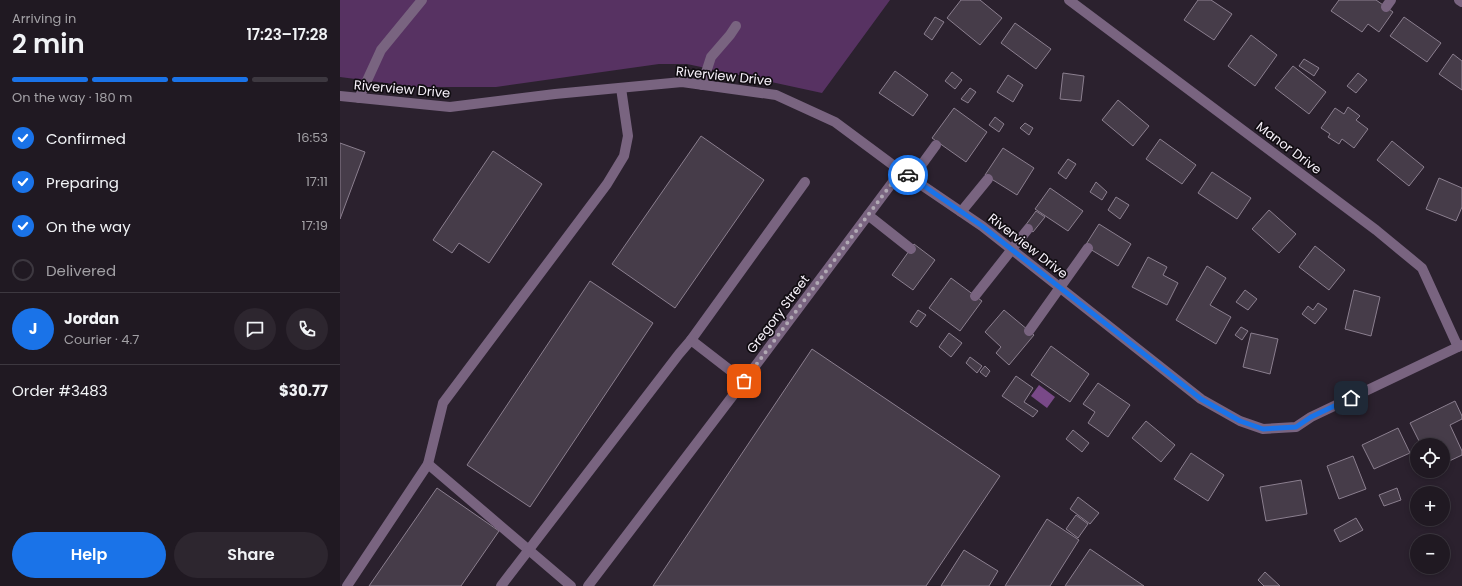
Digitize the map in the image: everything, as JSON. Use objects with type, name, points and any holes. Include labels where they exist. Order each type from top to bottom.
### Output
[{"type":"street","points":[[359,98],[381,50],[422,0]]},
{"type":"street","name":"Manor Drive","points":[[1069,0],[1376,230],[1422,268],[1460,346]]},
{"type":"street","points":[[702,85],[711,57],[736,26]]},
{"type":"street","name":"Riverview Drive","points":[[340,96],[450,108],[555,94],[682,82],[776,95],[835,122],[901,171],[982,226],[1201,399],[1240,421],[1263,429],[1296,427],[1311,417],[1460,346]]},
{"type":"street","points":[[347,586],[428,464],[443,404],[607,184],[624,156],[628,136],[621,88]]},
{"type":"street","points":[[912,178],[936,145]]},
{"type":"street","name":"Gregory Street","points":[[588,586],[901,171]]},
{"type":"street","points":[[961,212],[988,180]]},
{"type":"street","points":[[501,586],[691,340],[805,182]]},
{"type":"street","points":[[868,215],[911,249]]},
{"type":"street","points":[[975,296],[1028,229]]},
{"type":"street","points":[[1029,332],[1088,248]]},
{"type":"street","points":[[691,340],[744,381]]},
{"type":"street","points":[[428,464],[571,586]]},
{"type":"shaded area","points":[[340,0],[890,0],[822,93],[687,64],[659,64],[496,87],[417,87],[340,77]]},
{"type":"shaded area","points":[[1039,385],[1055,397],[1047,408],[1031,396]]},
{"type":"building","points":[[961,0],[980,0],[1002,18],[980,45],[947,18]]},
{"type":"building","points":[[1198,0],[1211,0],[1232,14],[1214,40],[1184,20]]},
{"type":"building","points":[[1339,0],[1376,0],[1393,12],[1379,32],[1368,24],[1362,32],[1331,11]]},
{"type":"building","points":[[935,17],[944,22],[932,40],[924,34]]},
{"type":"building","points":[[1404,17],[1441,43],[1427,62],[1390,36]]},
{"type":"building","points":[[1015,23],[1051,49],[1036,69],[1001,43]]},
{"type":"building","points":[[1251,35],[1277,55],[1255,86],[1228,66]]},
{"type":"building","points":[[1453,54],[1462,61],[1462,90],[1439,74]]},
{"type":"building","points":[[1304,59],[1319,68],[1314,76],[1299,66]]},
{"type":"building","points":[[1293,66],[1326,92],[1309,114],[1275,88]]},
{"type":"building","points":[[895,71],[928,95],[913,116],[879,93]]},
{"type":"building","points":[[952,72],[962,80],[955,89],[945,81]]},
{"type":"building","points":[[1063,73],[1084,76],[1081,101],[1060,99]]},
{"type":"building","points":[[1358,73],[1367,80],[1356,93],[1347,86]]},
{"type":"building","points":[[1008,75],[1023,85],[1013,102],[997,92]]},
{"type":"building","points":[[970,88],[976,92],[968,103],[961,99]]},
{"type":"building","points":[[1118,100],[1149,126],[1133,146],[1102,120]]},
{"type":"building","points":[[1348,107],[1360,116],[1356,120],[1368,129],[1354,148],[1342,139],[1339,144],[1328,137],[1330,134],[1321,128],[1335,108],[1344,114]]},
{"type":"building","points":[[954,108],[987,132],[966,162],[932,138]]},
{"type":"building","points":[[995,117],[1004,124],[999,132],[989,125]]},
{"type":"building","points":[[1025,123],[1033,128],[1029,135],[1020,128]]},
{"type":"building","points":[[701,136],[764,180],[675,308],[612,264]]},
{"type":"building","points":[[1160,139],[1196,165],[1182,184],[1146,159]]},
{"type":"building","points":[[1392,141],[1424,167],[1409,186],[1377,160]]},
{"type":"building","points":[[340,143],[365,152],[340,219]]},
{"type":"building","points":[[1003,148],[1034,168],[1017,195],[985,175]]},
{"type":"building","points":[[493,151],[542,184],[489,263],[459,243],[452,253],[433,240]]},
{"type":"building","points":[[1068,159],[1076,164],[1066,179],[1058,173]]},
{"type":"building","points":[[1212,172],[1251,198],[1237,219],[1198,193]]},
{"type":"building","points":[[1439,178],[1462,188],[1462,207],[1456,221],[1426,209]]},
{"type":"building","points":[[1096,182],[1107,192],[1102,200],[1090,192]]},
{"type":"building","points":[[1050,188],[1083,211],[1068,231],[1035,209]]},
{"type":"building","points":[[1116,197],[1129,205],[1120,219],[1108,210]]},
{"type":"building","points":[[1269,210],[1296,234],[1279,253],[1252,229]]},
{"type":"building","points":[[1036,211],[1045,217],[1033,232],[1025,226]]},
{"type":"building","points":[[1099,224],[1131,244],[1118,266],[1085,246]]},
{"type":"building","points":[[914,244],[935,260],[913,290],[892,275]]},
{"type":"building","points":[[1315,246],[1345,270],[1329,290],[1299,267]]},
{"type":"building","points":[[1148,257],[1167,267],[1163,275],[1178,283],[1167,305],[1132,287]]},
{"type":"building","points":[[1207,266],[1226,278],[1210,305],[1231,317],[1216,344],[1176,320]]},
{"type":"building","points":[[951,278],[982,301],[960,331],[929,308]]},
{"type":"building","points":[[590,281],[653,323],[530,507],[467,465]]},
{"type":"building","points":[[1245,290],[1257,299],[1248,310],[1236,302]]},
{"type":"building","points":[[1354,290],[1380,297],[1371,336],[1345,329]]},
{"type":"building","points":[[1318,303],[1327,309],[1315,324],[1302,314],[1308,306],[1313,310]]},
{"type":"building","points":[[918,310],[926,315],[917,327],[910,322]]},
{"type":"building","points":[[1004,310],[1034,335],[1009,365],[996,353],[1001,347],[985,332]]},
{"type":"building","points":[[1241,327],[1248,331],[1242,340],[1235,335]]},
{"type":"building","points":[[949,333],[962,343],[951,357],[939,347]]},
{"type":"building","points":[[1251,333],[1278,339],[1270,374],[1243,367]]},
{"type":"building","points":[[1051,346],[1089,374],[1070,402],[1031,375]]},
{"type":"building","points":[[812,349],[1000,476],[926,586],[653,586]]},
{"type":"building","points":[[970,357],[982,366],[977,373],[966,363]]},
{"type":"building","points":[[985,366],[990,371],[986,377],[980,372]]},
{"type":"building","points":[[1016,376],[1033,388],[1024,402],[1038,411],[1033,417],[1002,396]]},
{"type":"building","points":[[1098,383],[1130,405],[1108,437],[1088,423],[1095,412],[1083,404]]},
{"type":"building","points":[[1455,401],[1462,419],[1450,425],[1462,451],[1462,455],[1450,461],[1450,438],[1418,438],[1410,423]]},
{"type":"building","points":[[1146,421],[1175,445],[1161,462],[1132,438]]},
{"type":"building","points":[[1398,428],[1410,453],[1374,469],[1362,445]]},
{"type":"building","points":[[1073,430],[1089,443],[1082,452],[1066,439]]},
{"type":"building","points":[[1191,453],[1224,475],[1208,501],[1174,479]]},
{"type":"building","points":[[1353,456],[1366,489],[1339,499],[1327,466]]},
{"type":"building","points":[[1301,480],[1307,514],[1266,521],[1260,487]]},
{"type":"building","points":[[437,488],[499,531],[461,586],[369,586]]},
{"type":"building","points":[[1397,488],[1401,500],[1384,506],[1379,495]]},
{"type":"building","points":[[1078,497],[1099,513],[1090,524],[1070,509]]},
{"type":"building","points":[[1076,515],[1088,524],[1078,538],[1066,529]]},
{"type":"building","points":[[1356,518],[1363,530],[1340,542],[1334,530]]},
{"type":"building","points":[[1047,519],[1079,540],[1050,586],[1005,586]]},
{"type":"building","points":[[1090,549],[1144,586],[1065,586]]},
{"type":"building","points":[[964,550],[998,571],[989,586],[941,586]]},
{"type":"building","points":[[1265,572],[1280,586],[1264,586],[1258,580]]},
{"type":"way so far","points":[[744,381],[901,171],[908,175]]},
{"type":"route","points":[[908,175],[982,226],[1201,399],[1240,421],[1263,429],[1296,427],[1311,417],[1351,398]]}]
